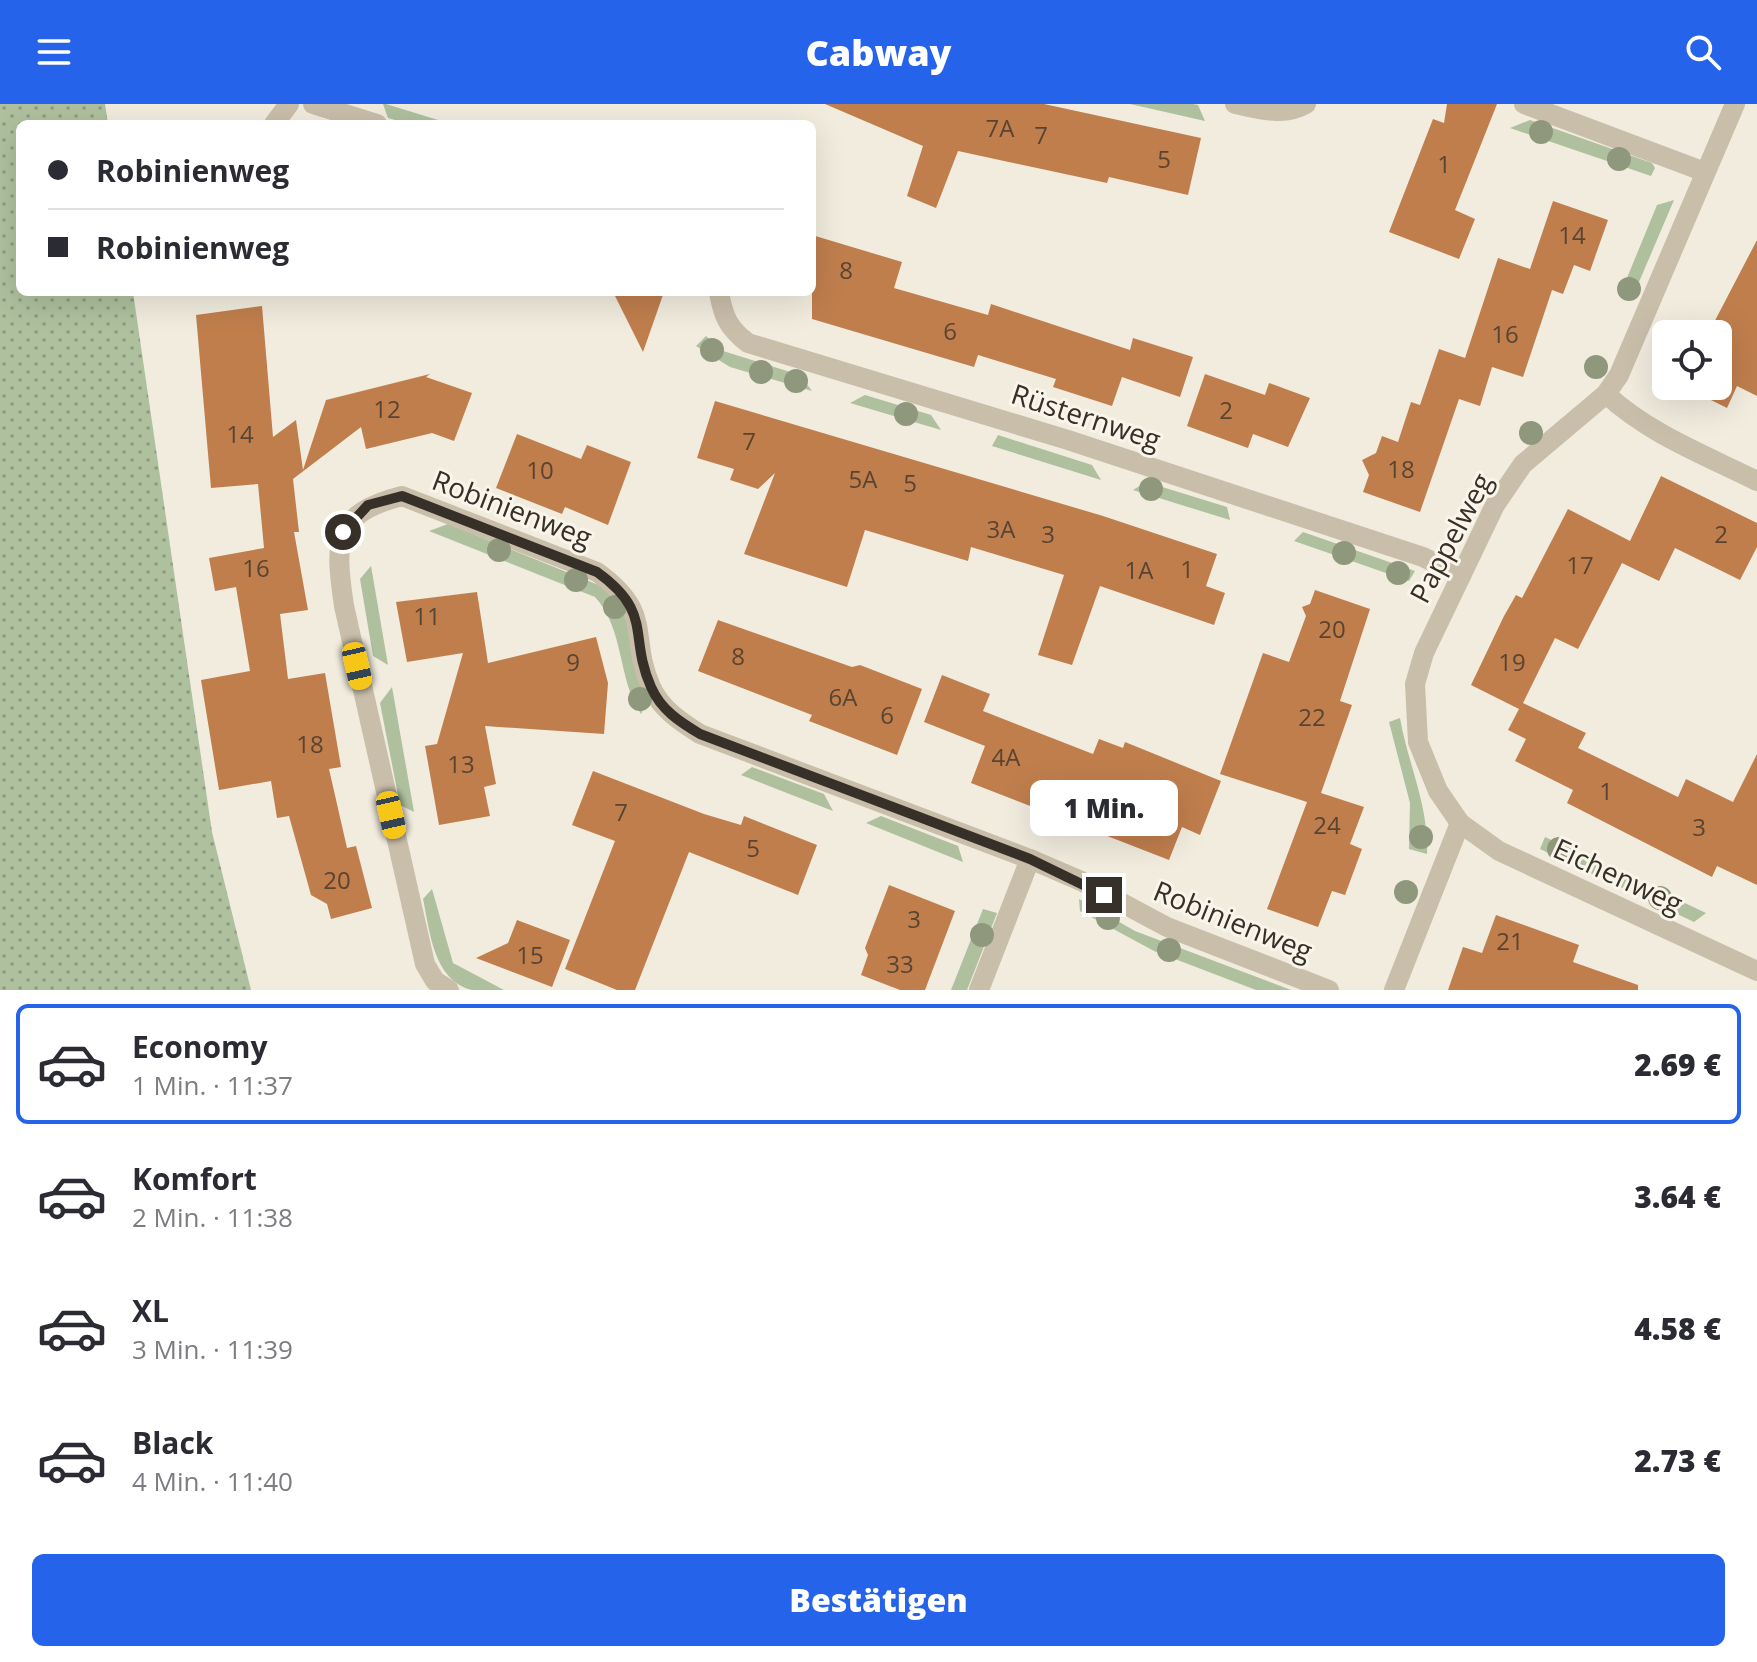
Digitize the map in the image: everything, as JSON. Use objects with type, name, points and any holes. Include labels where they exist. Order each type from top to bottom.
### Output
[{"type":"street","points":[[313,104],[364,120]]},
{"type":"street","points":[[1235,104],[1269,111],[1294,111],[1306,104]]},
{"type":"street","points":[[1524,104],[1705,172]]},
{"type":"street","name":"Pappelweg","points":[[1460,823],[1427,770],[1414,715],[1415,684],[1424,653],[1495,505],[1523,464],[1606,394],[1619,375],[1735,104]]},
{"type":"street","name":"Rüsternweg","points":[[720,296],[723,316],[732,331],[748,343],[1097,449],[1423,557],[1461,576]]},
{"type":"street","points":[[1606,394],[1654,430],[1757,481]]},
{"type":"street","name":"Robinienweg","points":[[449,990],[435,981],[425,964],[344,606],[338,563],[343,532],[368,505],[402,496],[597,572],[617,586],[638,619],[654,694],[676,719],[700,734],[1030,859],[1081,881],[1127,909],[1167,927],[1329,990]]},
{"type":"street","points":[[1394,990],[1460,823]]},
{"type":"street","name":"Eichenweg","points":[[1460,823],[1499,851],[1757,971]]},
{"type":"street","points":[[979,990],[1030,859]]},
{"type":"green space","points":[[0,104],[105,104],[107,120],[16,120],[16,296],[134,296],[212,832],[251,990],[0,990]]},
{"type":"green space","points":[[383,104],[438,120],[395,120],[388,118]]},
{"type":"green space","points":[[1130,104],[1198,105],[1205,121]]},
{"type":"green space","points":[[1530,120],[1652,163],[1655,168],[1651,176],[1510,128]]},
{"type":"green space","points":[[1674,200],[1633,296],[1620,295],[1657,205]]},
{"type":"green space","points":[[706,336],[723,351],[800,375],[812,391],[730,367],[696,346]]},
{"type":"green space","points":[[865,395],[931,415],[941,430],[850,403]]},
{"type":"green space","points":[[998,435],[1092,465],[1101,480],[992,446]]},
{"type":"green space","points":[[1146,482],[1227,507],[1230,520],[1133,490]]},
{"type":"green space","points":[[448,524],[606,588],[625,614],[648,700],[641,714],[628,685],[611,624],[595,597],[429,531]]},
{"type":"green space","points":[[1303,532],[1415,571],[1409,581],[1294,541]]},
{"type":"green space","points":[[371,566],[388,665],[373,656],[360,579]]},
{"type":"green space","points":[[392,687],[414,812],[400,805],[380,703]]},
{"type":"green space","points":[[1400,718],[1425,819],[1427,854],[1409,849],[1410,803],[1389,722]]},
{"type":"green space","points":[[752,767],[824,794],[833,811],[741,775]]},
{"type":"green space","points":[[881,816],[958,846],[963,862],[866,823]]},
{"type":"green space","points":[[1545,837],[1706,913],[1694,922],[1540,849]]},
{"type":"green space","points":[[432,889],[453,963],[504,990],[472,990],[459,985],[441,965],[431,939],[423,899]]},
{"type":"green space","points":[[1079,899],[1135,931],[1291,990],[1256,990],[1154,951],[1080,911]]},
{"type":"green space","points":[[983,909],[997,913],[967,990],[951,990]]},
{"type":"building","points":[[825,104],[1044,104],[1201,138],[1188,195],[1109,177],[1107,183],[958,151],[936,208],[907,196],[923,146]]},
{"type":"building","points":[[1447,104],[1497,104],[1455,210],[1475,219],[1459,259],[1389,232],[1433,119],[1444,123]]},
{"type":"building","points":[[1553,201],[1608,220],[1590,271],[1574,265],[1563,294],[1552,290],[1523,377],[1492,367],[1480,406],[1459,399],[1420,512],[1363,492],[1369,475],[1362,460],[1376,453],[1382,436],[1398,442],[1411,402],[1420,405],[1439,349],[1465,358],[1498,258],[1530,269]]},
{"type":"building","points":[[816,236],[902,262],[894,288],[988,315],[991,304],[1130,350],[1133,338],[1193,357],[1180,397],[1122,377],[1112,406],[1053,387],[1056,379],[978,355],[974,367],[812,319],[812,296],[816,296]]},
{"type":"building","points":[[1757,240],[1757,396],[1737,386],[1732,397],[1732,320],[1715,320]]},
{"type":"building","points":[[615,296],[663,296],[643,352]]},
{"type":"building","points":[[262,306],[273,437],[296,420],[303,470],[326,400],[430,374],[426,377],[472,393],[454,441],[432,433],[366,449],[361,427],[293,479],[299,532],[294,532],[308,610],[280,614],[288,679],[325,673],[341,767],[329,769],[347,848],[356,846],[372,908],[331,919],[327,904],[311,895],[289,816],[277,818],[271,781],[219,790],[201,680],[250,671],[236,587],[215,591],[209,558],[264,548],[258,484],[211,488],[196,315]]},
{"type":"building","points":[[1205,374],[1265,395],[1269,383],[1310,398],[1288,447],[1253,434],[1248,448],[1187,426]]},
{"type":"building","points":[[1711,400],[1731,400],[1727,408]]},
{"type":"building","points":[[715,401],[1103,516],[1217,554],[1206,586],[1225,593],[1214,625],[1100,586],[1072,665],[1038,655],[1064,575],[971,547],[968,561],[865,530],[847,587],[744,554],[775,473],[758,489],[730,480],[734,469],[697,458]]},
{"type":"building","points":[[517,434],[581,459],[587,445],[631,462],[608,525],[565,507],[562,514],[496,488]]},
{"type":"building","points":[[1661,476],[1757,523],[1757,547],[1740,580],[1675,548],[1659,581],[1622,563],[1578,649],[1555,638],[1523,703],[1586,733],[1578,748],[1678,797],[1686,779],[1733,802],[1757,754],[1757,885],[1717,866],[1712,877],[1567,803],[1573,790],[1515,761],[1526,739],[1508,730],[1519,709],[1471,685],[1504,616],[1516,595],[1522,598],[1568,509],[1630,541]]},
{"type":"building","points":[[1315,590],[1370,609],[1340,701],[1352,705],[1321,793],[1364,807],[1350,844],[1362,849],[1345,895],[1332,891],[1318,927],[1267,909],[1307,802],[1220,774],[1263,653],[1289,662],[1306,616],[1302,607],[1310,604]]},
{"type":"building","points":[[477,592],[488,663],[596,637],[608,683],[604,734],[485,726],[496,784],[484,787],[490,816],[439,825],[425,746],[437,744],[463,653],[407,662],[396,602]]},
{"type":"building","points":[[718,620],[852,667],[860,665],[922,689],[897,755],[809,721],[812,715],[698,671]]},
{"type":"building","points":[[942,675],[990,694],[983,711],[1093,754],[1099,739],[1123,748],[1125,742],[1221,781],[1200,835],[1182,827],[1169,860],[971,783],[985,746],[924,722]]},
{"type":"building","points":[[593,771],[704,814],[741,825],[744,816],[817,845],[798,895],[689,852],[635,990],[617,990],[565,969],[615,841],[572,825]]},
{"type":"building","points":[[889,885],[955,911],[925,990],[900,990],[861,975],[868,955],[865,948]]},
{"type":"building","points":[[1496,915],[1579,945],[1573,962],[1638,985],[1638,990],[1448,990],[1463,947],[1482,953]]},
{"type":"building","points":[[517,920],[570,940],[552,987],[476,958],[508,943]]},
{"type":"route","points":[[343,532],[368,505],[402,496],[597,572],[617,586],[630,603],[638,619],[650,686],[659,702],[676,719],[700,734],[1030,859],[1081,881],[1104,895]]}]
